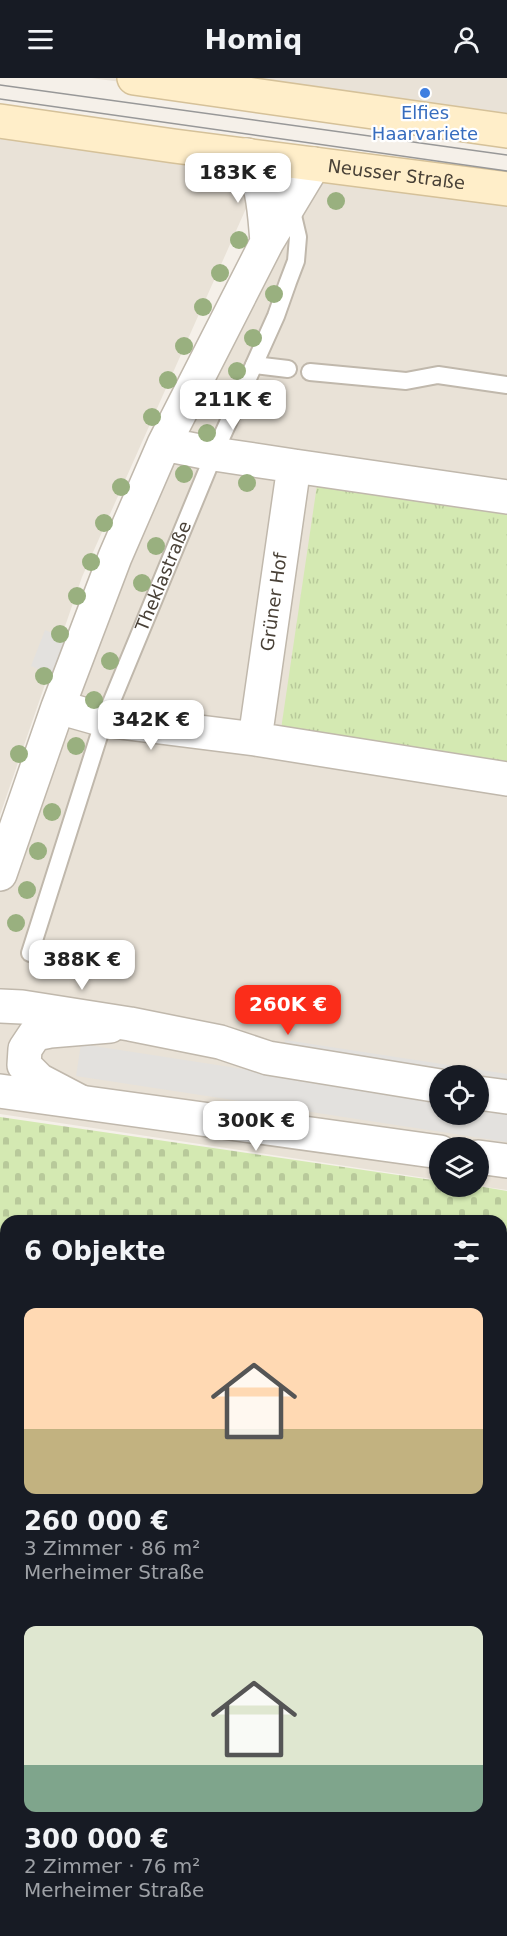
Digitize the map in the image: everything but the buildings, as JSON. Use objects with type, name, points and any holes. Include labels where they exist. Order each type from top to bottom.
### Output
[{"type":"main road","points":[[134,78],[507,131]]},
{"type":"main road","name":"Neusser Straße","points":[[0,121],[247,156],[507,189]]},
{"type":"street","points":[[247,156],[258,175],[263,195],[267,242]]},
{"type":"street","points":[[0,873],[115,556],[164,444],[267,242],[314,164]]},
{"type":"street","points":[[164,444],[214,454],[507,497]]},
{"type":"street","name":"Grüner Hof","points":[[255,739],[294,466]]},
{"type":"street","points":[[58,708],[104,720],[255,739],[507,778]]},
{"type":"street","points":[[0,1006],[22,1007],[130,1024],[220,1042],[267,1058],[429,1084]]},
{"type":"street","points":[[79,1101],[39,1080],[24,1065],[25,1049],[35,1034],[130,1024]]},
{"type":"street","points":[[3,1089],[429,1150]]},
{"type":"street","points":[[489,1095],[507,1097]]},
{"type":"street","points":[[489,1159],[507,1161]]},
{"type":"lane","name":"Theklastraße","points":[[30,953],[104,720],[214,454],[276,316],[296,261],[298,237],[290,202]]},
{"type":"lane","points":[[254,364],[288,369]]},
{"type":"lane","points":[[310,372],[406,381],[438,375],[507,385]]},
{"type":"shaded area","points":[[91,78],[507,78],[507,133]]},
{"type":"shaded area","points":[[0,134],[252,172],[256,186],[82,577],[0,815]]},
{"type":"shaded area","points":[[309,169],[507,196],[507,1190],[489,1187],[489,1137],[429,1137],[429,1178],[0,1114],[0,883],[56,713]]},
{"type":"shaded area","points":[[45,630],[67,639],[53,675],[31,666]]},
{"type":"shaded area","points":[[285,1040],[448,1065],[429,1065],[429,1074],[283,1053]]},
{"type":"shaded area","points":[[81,1044],[429,1097],[429,1125],[489,1125],[489,1106],[507,1109],[507,1142],[489,1139],[489,1137],[474,1137],[76,1076]]},
{"type":"shaded area","points":[[489,1071],[507,1074],[507,1087],[489,1084]]},
{"type":"green space","points":[[317,485],[507,509],[507,769],[280,736]]},
{"type":"green space","points":[[0,1117],[429,1180],[429,1197],[489,1197],[489,1188],[507,1191],[507,1215],[0,1215]]},
{"type":"tram line","points":[[0,85],[507,155]]},
{"type":"tram line","points":[[0,99],[507,171]]},
{"type":"place","name":"Elfies Haarvariete","points":[[425,93]]}]
